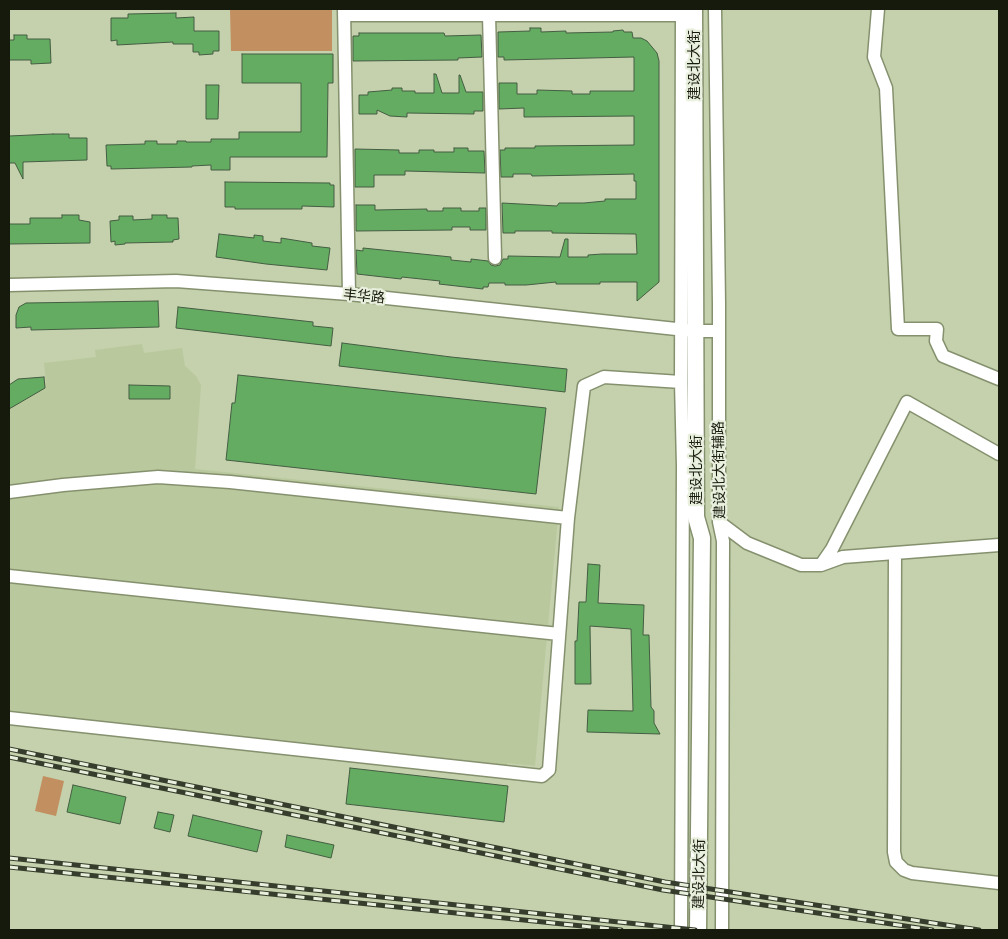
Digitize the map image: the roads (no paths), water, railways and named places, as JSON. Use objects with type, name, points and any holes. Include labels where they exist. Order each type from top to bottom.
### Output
[{"type":"main road","name":"建设北大街","points":[[691,11],[700,331],[696,517],[702,538],[698,930]]},
{"type":"street","name":"建设北大街辅路","points":[[715,9],[700,331],[718,522],[723,541],[722,930]]},
{"type":"street","points":[[878,9],[874,57],[886,88],[898,329],[936,329],[936,341],[943,356],[999,379]]},
{"type":"street","points":[[349,294],[344,12],[489,15],[691,11]]},
{"type":"street","points":[[489,15],[495,258]]},
{"type":"street","name":"丰华路","points":[[9,284],[176,281],[349,294],[700,331]]},
{"type":"street","name":"建设北大街辅路","points":[[681,930],[683,466],[681,382],[700,331]]},
{"type":"street","points":[[9,718],[542,776],[549,770],[568,518],[584,386],[604,377],[681,382]]},
{"type":"street","points":[[821,565],[832,549],[907,402],[999,454]]},
{"type":"street","points":[[9,492],[72,484],[158,477],[230,482],[568,518]]},
{"type":"street","points":[[718,522],[748,543],[801,565],[821,565],[843,557],[999,545]]},
{"type":"street","points":[[895,553],[894,852],[896,862],[904,870],[912,873],[999,883]]},
{"type":"street","points":[[9,576],[559,634]]},
{"type":"railway","points":[[9,749],[665,882],[979,930]]},
{"type":"railway","points":[[9,757],[663,890],[932,930]]},
{"type":"railway","points":[[9,858],[695,930]]},
{"type":"railway","points":[[9,867],[621,930]]}]
